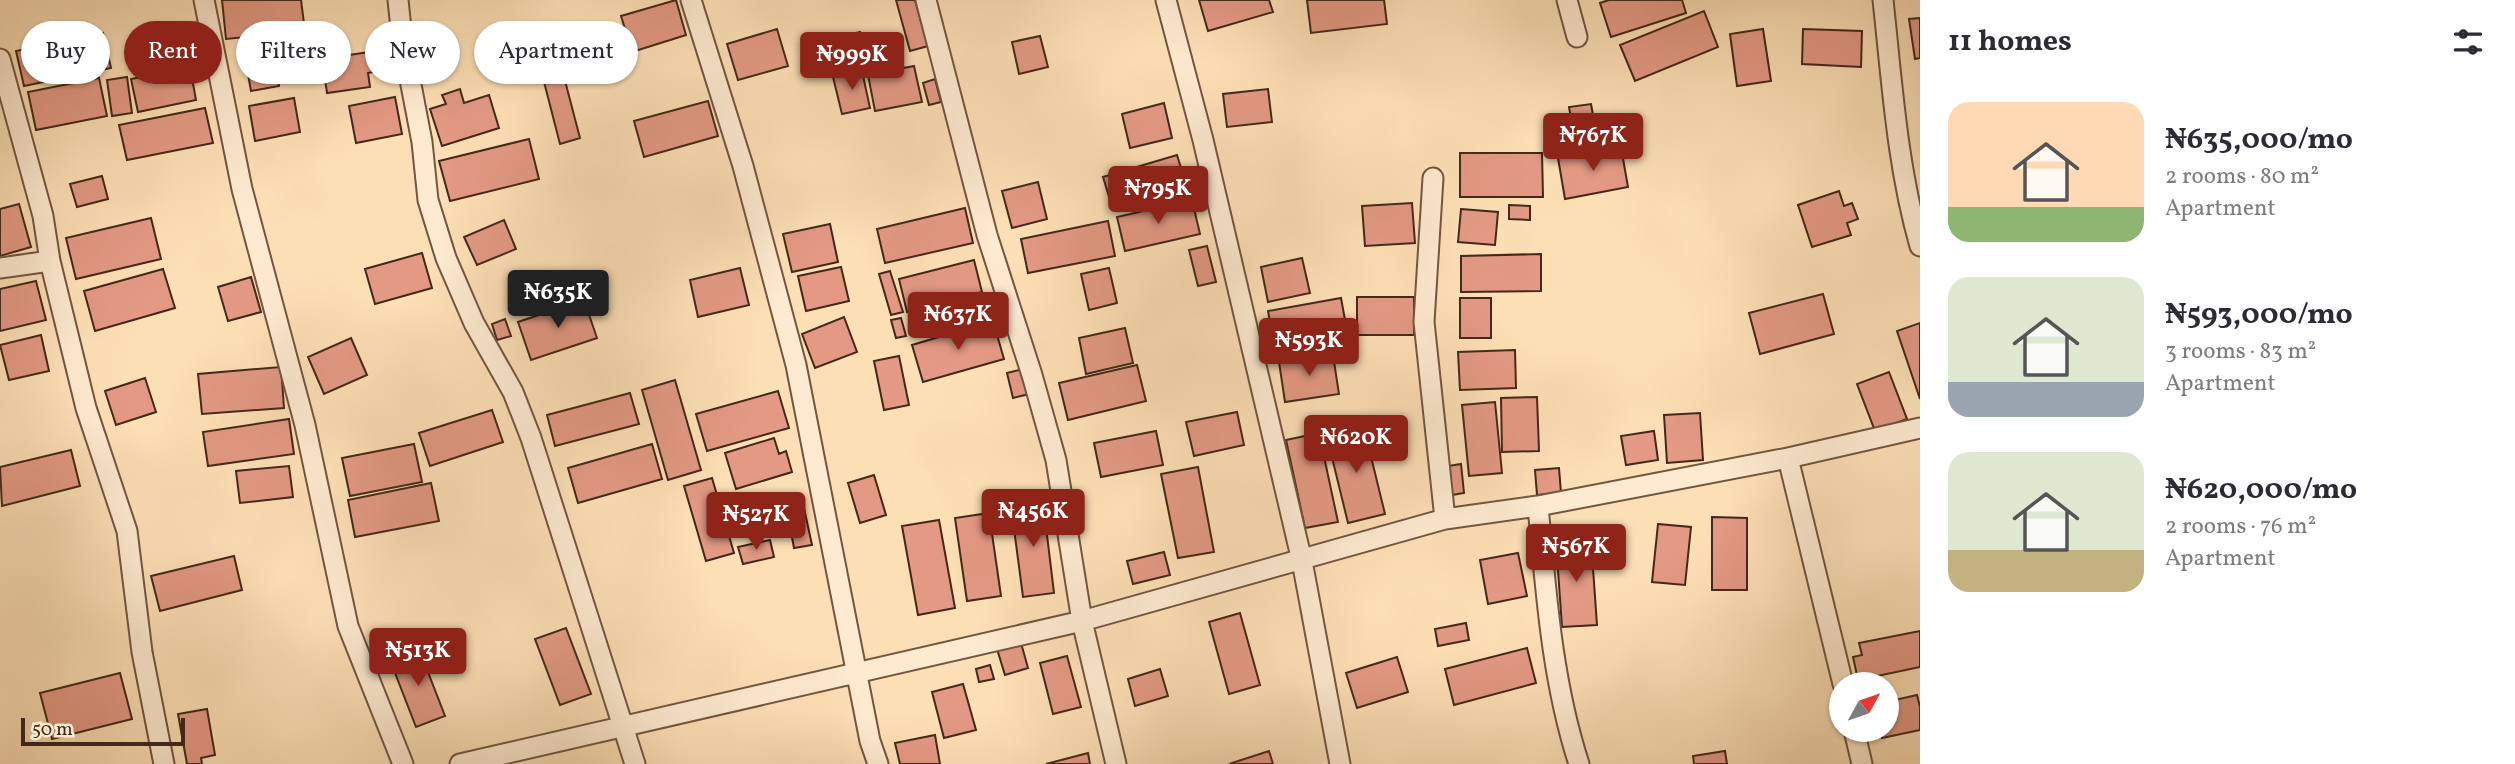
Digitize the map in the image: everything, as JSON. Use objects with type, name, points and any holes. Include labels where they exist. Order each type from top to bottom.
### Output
[{"type":"street","points":[[204,0],[242,189],[305,425],[348,626],[403,764]]},
{"type":"street","points":[[398,0],[402,38],[422,142],[428,200],[446,258],[474,323],[513,392],[531,438],[635,764]]},
{"type":"street","points":[[691,0],[743,166],[796,365],[870,741],[878,764]]},
{"type":"street","points":[[926,0],[987,235],[1032,374],[1056,460],[1082,621],[1116,764]]},
{"type":"street","points":[[1166,0],[1203,140],[1302,561],[1340,764]]},
{"type":"street","points":[[1567,0],[1577,37]]},
{"type":"street","points":[[1883,0],[1893,100],[1908,204],[1920,246]]},
{"type":"street","points":[[0,59],[43,216],[50,261],[86,408],[127,531],[142,652],[164,764]]},
{"type":"street","points":[[1433,178],[1424,322],[1445,519]]},
{"type":"street","points":[[0,268],[50,261]]},
{"type":"street","points":[[460,764],[1082,621],[1445,519],[1538,506],[1788,458],[1920,428]]},
{"type":"street","points":[[1788,458],[1840,672]]},
{"type":"street","points":[[1538,506],[1551,643],[1579,764]]},
{"type":"street","points":[[1857,742],[1862,764]]},
{"type":"building","points":[[222,0],[301,0],[304,21],[236,21],[236,38],[226,39]]},
{"type":"building","points":[[676,0],[686,35],[638,50],[638,21],[623,21],[621,16]]},
{"type":"building","points":[[896,0],[915,0],[928,46],[910,51]]},
{"type":"building","points":[[1199,0],[1269,0],[1273,12],[1208,31]]},
{"type":"building","points":[[1307,0],[1384,0],[1387,24],[1311,33]]},
{"type":"building","points":[[1609,0],[1682,0],[1686,13],[1611,37],[1600,3]]},
{"type":"building","points":[[1704,11],[1718,47],[1635,81],[1620,45]]},
{"type":"building","points":[[1920,18],[1920,58],[1915,59],[1909,19]]},
{"type":"building","points":[[777,29],[788,66],[738,80],[727,44]]},
{"type":"building","points":[[1763,29],[1771,81],[1737,86],[1730,34]]},
{"type":"building","points":[[1803,29],[1862,31],[1861,67],[1802,64]]},
{"type":"building","points":[[860,32],[868,65],[833,73],[825,41]]},
{"type":"building","points":[[1040,36],[1048,67],[1019,74],[1012,42]]},
{"type":"building","points":[[21,50],[21,73],[16,51]]},
{"type":"building","points":[[365,53],[365,84],[370,84],[370,87],[327,93],[326,84],[351,84],[351,55]]},
{"type":"building","points":[[914,66],[922,102],[875,111],[868,75]]},
{"type":"building","points":[[862,71],[870,108],[842,114],[833,77]]},
{"type":"building","points":[[124,77],[124,84],[128,84],[132,113],[112,116],[108,84],[110,84],[110,80]]},
{"type":"building","points":[[935,79],[941,102],[929,105],[923,83]]},
{"type":"building","points":[[69,84],[100,84],[107,116],[36,130],[28,92]]},
{"type":"building","points":[[132,84],[193,84],[196,100],[138,112]]},
{"type":"building","points":[[250,84],[279,84],[279,86],[251,91]]},
{"type":"building","points":[[545,84],[566,84],[580,138],[560,144]]},
{"type":"building","points":[[460,89],[464,103],[489,95],[499,128],[442,146],[430,109],[446,104],[442,95]]},
{"type":"building","points":[[1268,89],[1272,122],[1227,127],[1223,94]]},
{"type":"building","points":[[395,97],[402,134],[356,143],[349,106]]},
{"type":"building","points":[[294,98],[300,132],[255,141],[249,106]]},
{"type":"building","points":[[708,101],[718,136],[644,157],[634,121]]},
{"type":"building","points":[[1164,103],[1172,138],[1130,148],[1122,114]]},
{"type":"building","points":[[1591,104],[1597,137],[1575,140],[1569,107]]},
{"type":"building","points":[[205,108],[213,143],[127,160],[119,125]]},
{"type":"building","points":[[529,139],[539,179],[450,201],[439,161]]},
{"type":"building","points":[[1621,147],[1628,187],[1565,199],[1558,158]]},
{"type":"building","points":[[1460,153],[1542,153],[1543,197],[1460,197]]},
{"type":"building","points":[[1177,155],[1187,187],[1113,210],[1103,177]]},
{"type":"building","points":[[1201,169],[1205,186],[1191,188],[1187,171]]},
{"type":"building","points":[[102,176],[108,199],[77,207],[70,184]]},
{"type":"building","points":[[1038,182],[1047,219],[1012,228],[1002,191]]},
{"type":"building","points":[[1839,191],[1844,206],[1852,203],[1858,219],[1847,223],[1851,235],[1812,247],[1798,205]]},
{"type":"building","points":[[1192,200],[1200,234],[1125,251],[1117,217]]},
{"type":"building","points":[[1412,203],[1415,243],[1365,246],[1362,206]]},
{"type":"building","points":[[19,204],[31,247],[0,256],[0,209]]},
{"type":"building","points":[[1509,205],[1530,206],[1530,220],[1509,219]]},
{"type":"building","points":[[965,208],[973,243],[885,263],[877,229]]},
{"type":"building","points":[[1461,209],[1498,212],[1495,245],[1458,242]]},
{"type":"building","points":[[151,218],[161,259],[76,279],[66,238]]},
{"type":"building","points":[[504,220],[516,249],[477,265],[464,237]]},
{"type":"building","points":[[1108,221],[1115,256],[1028,273],[1021,239]]},
{"type":"building","points":[[830,224],[838,262],[792,272],[783,234]]},
{"type":"building","points":[[1207,246],[1216,282],[1198,286],[1189,250]]},
{"type":"building","points":[[422,253],[432,288],[375,304],[365,269]]},
{"type":"building","points":[[1541,254],[1541,291],[1461,292],[1461,256]]},
{"type":"building","points":[[1302,258],[1310,293],[1268,302],[1261,267]]},
{"type":"building","points":[[974,260],[982,292],[907,312],[899,279]]},
{"type":"building","points":[[841,267],[849,301],[806,311],[798,276]]},
{"type":"building","points":[[740,268],[749,305],[698,317],[690,280]]},
{"type":"building","points":[[1109,268],[1117,303],[1089,310],[1081,274]]},
{"type":"building","points":[[163,269],[175,308],[95,331],[84,291]]},
{"type":"building","points":[[890,271],[903,312],[891,315],[879,274]]},
{"type":"building","points":[[251,277],[261,312],[228,321],[218,287]]},
{"type":"building","points":[[36,281],[46,320],[0,331],[0,289]]},
{"type":"building","points":[[1823,294],[1834,334],[1760,354],[1749,313]]},
{"type":"building","points":[[1357,297],[1414,297],[1414,335],[1357,335]]},
{"type":"building","points":[[1341,298],[1348,336],[1275,348],[1268,311]]},
{"type":"building","points":[[1460,298],[1491,298],[1491,338],[1460,338]]},
{"type":"building","points":[[584,300],[597,338],[531,360],[518,322]]},
{"type":"building","points":[[844,317],[857,352],[815,368],[802,334]]},
{"type":"building","points":[[901,318],[906,336],[896,338],[891,320]]},
{"type":"building","points":[[505,319],[511,336],[497,340],[492,324]]},
{"type":"building","points":[[993,321],[1004,359],[923,382],[912,345]]},
{"type":"building","points":[[1920,323],[1920,399],[1897,331]]},
{"type":"building","points":[[1125,328],[1133,363],[1086,374],[1079,338]]},
{"type":"building","points":[[41,335],[49,371],[9,380],[0,345]]},
{"type":"building","points":[[351,338],[367,375],[324,394],[308,357]]},
{"type":"building","points":[[1515,350],[1516,388],[1460,390],[1458,352]]},
{"type":"building","points":[[1333,355],[1339,394],[1285,402],[1279,362]]},
{"type":"building","points":[[899,356],[909,405],[884,410],[874,361]]},
{"type":"building","points":[[1137,365],[1146,401],[1068,420],[1059,383]]},
{"type":"building","points":[[281,367],[284,408],[202,414],[198,374]]},
{"type":"building","points":[[1023,369],[1029,394],[1013,398],[1007,373]]},
{"type":"building","points":[[1889,372],[1907,419],[1875,431],[1857,384]]},
{"type":"building","points":[[145,378],[156,412],[116,425],[105,391]]},
{"type":"building","points":[[675,380],[701,470],[668,480],[642,390]]},
{"type":"building","points":[[778,391],[789,428],[707,451],[696,414]]},
{"type":"building","points":[[630,393],[639,424],[555,446],[547,415]]},
{"type":"building","points":[[1537,397],[1539,451],[1502,452],[1501,398]]},
{"type":"building","points":[[1495,402],[1502,473],[1469,476],[1462,405]]},
{"type":"building","points":[[492,410],[503,442],[430,466],[419,433]]},
{"type":"building","points":[[1237,412],[1244,445],[1194,456],[1186,422]]},
{"type":"building","points":[[1700,413],[1703,460],[1667,463],[1664,415]]},
{"type":"building","points":[[289,419],[294,454],[208,466],[203,432]]},
{"type":"building","points":[[1364,428],[1385,514],[1348,523],[1327,437]]},
{"type":"building","points":[[1156,431],[1163,465],[1101,477],[1094,443]]},
{"type":"building","points":[[1654,431],[1658,460],[1626,465],[1621,436]]},
{"type":"building","points":[[1319,433],[1338,522],[1305,528],[1286,440]]},
{"type":"building","points":[[774,438],[779,454],[786,451],[792,472],[736,489],[725,453]]},
{"type":"building","points":[[414,444],[422,482],[350,496],[342,458]]},
{"type":"building","points":[[652,444],[662,479],[578,503],[568,468]]},
{"type":"building","points":[[71,450],[80,486],[2,506],[0,467]]},
{"type":"building","points":[[1461,464],[1464,493],[1452,495],[1448,466]]},
{"type":"building","points":[[289,466],[293,497],[240,503],[236,471]]},
{"type":"building","points":[[1198,467],[1214,552],[1178,558],[1161,474]]},
{"type":"building","points":[[1559,468],[1561,493],[1537,495],[1535,470]]},
{"type":"building","points":[[874,475],[886,515],[860,523],[848,483]]},
{"type":"building","points":[[712,478],[734,553],[706,561],[684,486]]},
{"type":"building","points":[[431,483],[439,521],[355,537],[348,500]]},
{"type":"building","points":[[1043,502],[1054,593],[1023,597],[1011,506]]},
{"type":"building","points":[[804,508],[812,545],[794,548],[787,511]]},
{"type":"building","points":[[989,513],[1001,596],[967,601],[955,518]]},
{"type":"building","points":[[1712,517],[1747,518],[1747,590],[1712,590]]},
{"type":"building","points":[[939,520],[955,608],[918,615],[902,526]]},
{"type":"building","points":[[1658,524],[1691,527],[1685,585],[1652,582]]},
{"type":"building","points":[[1582,528],[1583,538],[1565,540],[1564,529]]},
{"type":"building","points":[[770,540],[774,557],[743,564],[738,547]]},
{"type":"building","points":[[1591,540],[1597,625],[1562,627],[1556,542]]},
{"type":"building","points":[[1164,552],[1170,575],[1133,584],[1127,561]]},
{"type":"building","points":[[1518,553],[1527,596],[1488,604],[1480,560]]},
{"type":"building","points":[[234,556],[242,590],[160,611],[151,576]]},
{"type":"building","points":[[1240,613],[1260,685],[1229,694],[1209,622]]},
{"type":"building","points":[[1466,623],[1469,640],[1438,646],[1435,629]]},
{"type":"building","points":[[566,628],[591,694],[560,705],[535,639]]},
{"type":"building","points":[[1920,631],[1920,667],[1896,672],[1856,672],[1853,657],[1862,655],[1859,643]]},
{"type":"building","points":[[1021,643],[1028,668],[1005,675],[997,649]]},
{"type":"building","points":[[1527,648],[1536,683],[1454,705],[1445,669]]},
{"type":"building","points":[[419,649],[445,716],[416,727],[390,660]]},
{"type":"building","points":[[1067,656],[1081,707],[1053,714],[1040,663]]},
{"type":"building","points":[[1397,657],[1408,692],[1357,708],[1346,673]]},
{"type":"building","points":[[990,665],[994,679],[979,682],[976,669]]},
{"type":"building","points":[[1160,669],[1168,696],[1135,706],[1128,679]]},
{"type":"building","points":[[120,673],[132,719],[52,739],[40,693]]},
{"type":"building","points":[[963,684],[976,730],[944,738],[932,692]]},
{"type":"building","points":[[1917,695],[1920,730],[1899,734],[1899,699]]},
{"type":"building","points":[[207,709],[215,755],[201,758],[202,764],[187,764],[178,714]]},
{"type":"building","points":[[935,735],[940,764],[900,764],[895,743]]},
{"type":"building","points":[[1269,751],[1273,764],[1229,764]]},
{"type":"building","points":[[1725,751],[1727,764],[1694,764],[1693,756]]},
{"type":"building","points":[[1088,753],[1090,764],[1046,764]]}]
